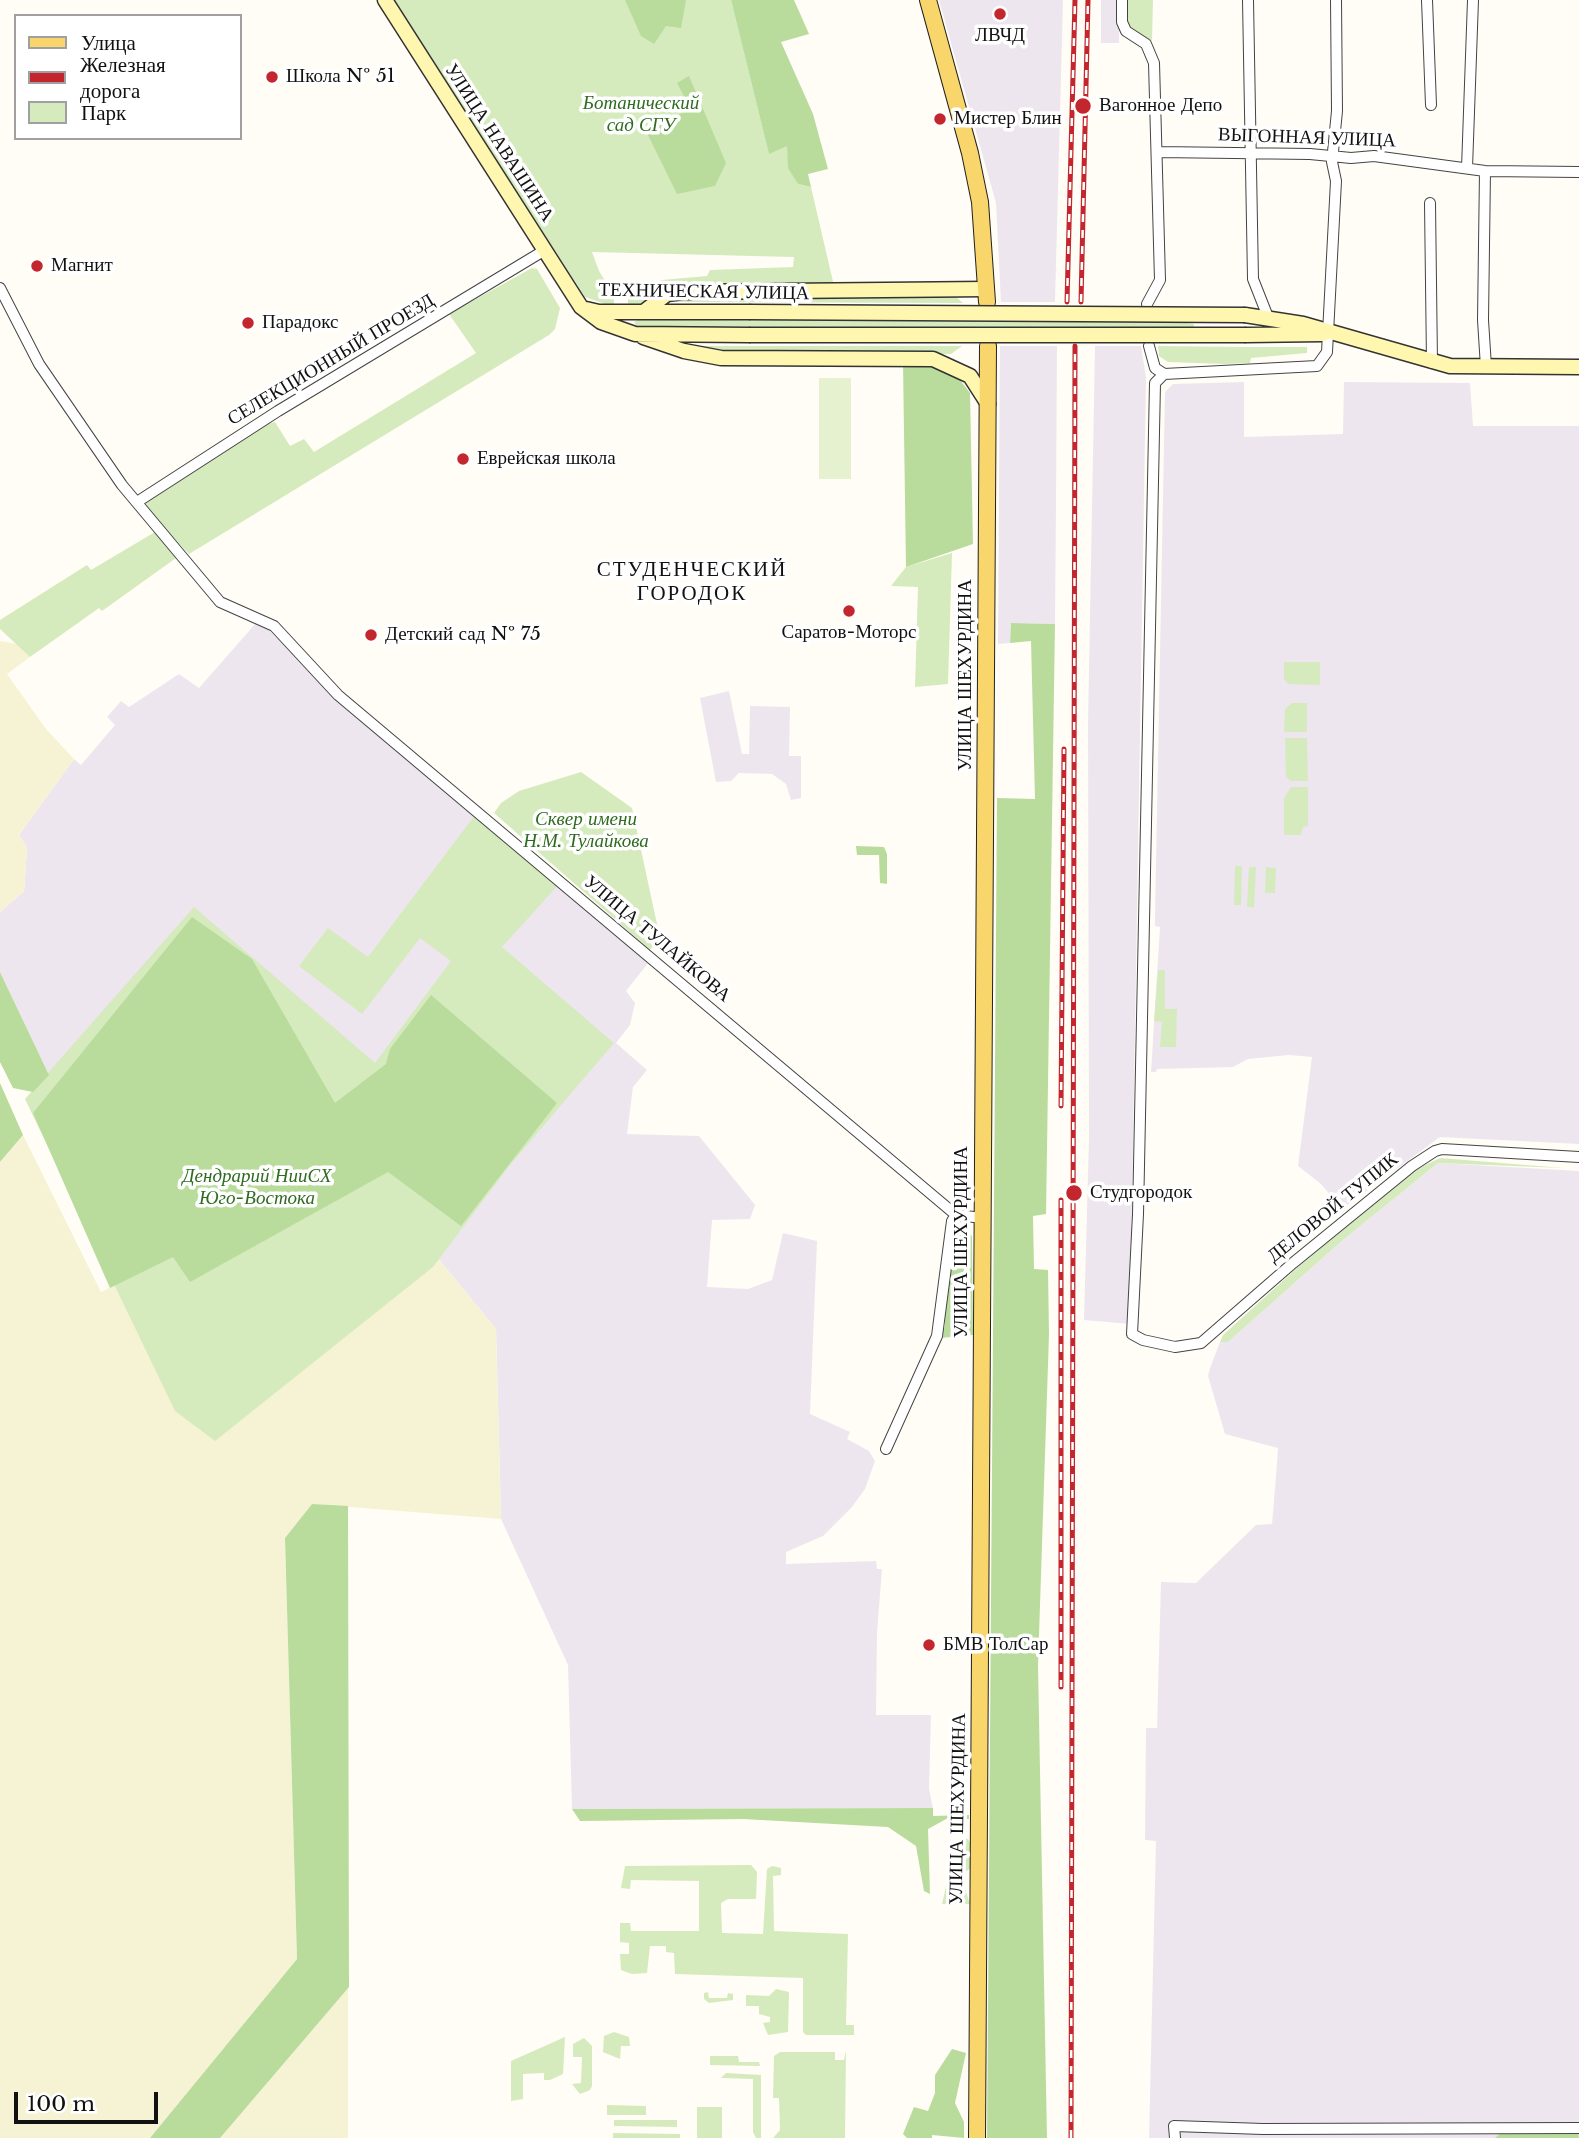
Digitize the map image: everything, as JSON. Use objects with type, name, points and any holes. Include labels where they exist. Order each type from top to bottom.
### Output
[{"type":"main road","name":"УЛИЦА НАВАШИНА","points":[[385,0],[581,307]]},
{"type":"main road","points":[[640,310],[667,294],[682,292],[987,295],[980,202],[970,153],[928,0]]},
{"type":"main road","name":"ТЕХНИЧЕСКАЯ УЛИЦА","points":[[581,307],[601,322],[633,333],[1328,334]]},
{"type":"main road","name":"ТЕХНИЧЕСКАЯ УЛИЦА","points":[[581,307],[599,312],[640,310],[1245,315],[1303,324],[1328,334],[1432,363],[1486,367],[1579,367]]},
{"type":"main road","points":[[633,333],[684,351],[721,358],[933,359],[970,376],[988,404]]},
{"type":"main road","name":"УЛИЦА ШЕХУРДИНА","points":[[977,2138],[988,346]]},
{"type":"street","points":[[1122,0],[1122,22],[1126,31],[1152,51],[1159,152],[1160,280],[1147,304]]},
{"type":"street","points":[[1248,0],[1253,279],[1268,317]]},
{"type":"street","points":[[1149,346],[1155,368],[1164,374],[1317,366],[1326,352],[1336,181],[1333,156],[1337,111],[1336,0]]},
{"type":"street","points":[[1427,0],[1431,105]]},
{"type":"street","points":[[1467,168],[1473,0]]},
{"type":"street","name":"ВЫГОННАЯ УЛИЦА","points":[[1159,152],[1403,158],[1425,165],[1485,171],[1579,172]]},
{"type":"street","points":[[1485,171],[1483,320],[1486,367]]},
{"type":"street","points":[[1430,204],[1432,363]]},
{"type":"street","name":"СЕЛЕКЦИОННЫЙ ПРОЕЗД","points":[[136,502],[278,411],[545,250]]},
{"type":"street","name":"УЛИЦА ТУЛАЙКОВА","points":[[0,288],[38,364],[136,502],[220,602],[274,626],[338,695],[956,1215]]},
{"type":"street","points":[[633,333],[624,327],[624,320],[640,310]]},
{"type":"street","name":"ДЕЛОВОЙ ТУПИК","points":[[1164,374],[1155,383],[1138,1214],[1132,1334],[1143,1340],[1175,1347],[1201,1343],[1412,1166],[1442,1149],[1579,1157]]},
{"type":"street","points":[[886,1449],[937,1336],[951,1230],[956,1215],[983,1218]]},
{"type":"street","points":[[1175,2138],[1174,2126],[1489,2133],[1579,2128]]},
{"type":"shaded area","points":[[939,0],[1063,0],[1055,302],[1001,302],[996,203]]},
{"type":"shaded area","points":[[1101,0],[1119,0],[1119,43],[1101,43]]},
{"type":"shaded area","points":[[1000,346],[1057,346],[1056,502],[1055,624],[1011,623],[1010,643],[998,644]]},
{"type":"shaded area","points":[[1095,346],[1141,346],[1146,377],[1130,1324],[1084,1320],[1089,1138],[1088,723]]},
{"type":"shaded area","points":[[1244,382],[1244,437],[1343,434],[1344,382],[1470,383],[1473,426],[1579,426],[1579,1144],[1440,1137],[1342,1209],[1321,1184],[1298,1166],[1312,1057],[1289,1055],[1248,1059],[1233,1067],[1157,1069],[1156,1072],[1151,1072],[1160,927],[1155,926],[1155,916],[1165,392],[1173,384]]},
{"type":"shaded area","points":[[256,623],[265,626],[346,708],[649,962],[626,991],[635,1003],[630,1025],[616,1043],[647,1070],[633,1087],[627,1134],[699,1136],[755,1205],[750,1219],[712,1220],[707,1287],[748,1289],[772,1280],[783,1233],[817,1241],[810,1414],[850,1432],[847,1439],[869,1451],[875,1461],[865,1489],[852,1507],[823,1536],[786,1552],[786,1564],[876,1561],[877,1569],[882,1569],[877,1633],[876,1715],[931,1715],[929,1789],[933,1808],[572,1809],[568,1665],[501,1519],[496,1329],[436,1256],[386,1064],[49,1075],[0,972],[0,912],[24,891],[27,848],[19,835],[74,759],[81,765],[115,725],[107,717],[121,701],[129,707],[179,674],[199,688]]},
{"type":"shaded area","points":[[0,641],[17,644],[30,657],[7,674],[46,729],[74,759],[19,835],[27,848],[24,891],[0,912]]},
{"type":"shaded area","points":[[729,691],[742,754],[749,754],[750,706],[790,707],[789,756],[801,756],[801,798],[791,800],[786,784],[772,774],[739,773],[731,781],[716,782],[700,698]]},
{"type":"shaded area","points":[[23,1135],[101,1292],[173,1257],[436,1256],[496,1329],[501,1519],[312,1504],[285,1538],[297,1959],[150,2138],[0,2138],[0,1162]]},
{"type":"shaded area","points":[[1438,1163],[1579,1171],[1579,2138],[1149,2138],[1156,1841],[1145,1840],[1146,1728],[1157,1728],[1161,1582],[1196,1583],[1256,1525],[1272,1524],[1277,1464],[1278,1448],[1225,1434],[1208,1376],[1210,1368],[1220,1342],[1228,1342],[1343,1240]]},
{"type":"shaded area","points":[[348,1977],[348,2138],[216,2138]]},
{"type":"green space","name":"Ботанический сад СГУ","points":[[393,0],[731,0],[769,153],[787,145],[789,168],[798,184],[811,187],[834,286],[666,289],[637,306],[628,307],[628,295],[662,280],[707,276],[710,270],[793,267],[794,257],[592,252],[599,271],[614,295],[614,307],[585,297]]},
{"type":"green space","points":[[625,0],[686,0],[681,28],[666,26],[654,44],[641,36]]},
{"type":"green space","points":[[731,0],[794,0],[809,34],[781,42],[813,114],[828,169],[808,174],[811,187],[798,184],[788,168],[787,146],[769,154]]},
{"type":"green space","points":[[1125,0],[1153,0],[1152,41],[1130,30],[1125,22]]},
{"type":"green space","points":[[689,76],[726,163],[715,186],[677,194],[645,129],[691,109],[677,83]]},
{"type":"green space","points":[[532,268],[537,269],[560,308],[555,329],[549,335],[189,554],[148,510],[146,503],[149,499],[268,424],[275,422],[290,446],[304,439],[314,452],[476,353],[449,314]]},
{"type":"green space","points":[[955,296],[963,303],[672,302],[684,297]]},
{"type":"green space","points":[[640,319],[1167,320],[1194,324],[1194,328],[638,329],[634,322]]},
{"type":"green space","points":[[690,346],[962,346],[951,354],[722,354]]},
{"type":"green space","points":[[1158,346],[1307,347],[1307,353],[1251,358],[1250,363],[1168,362],[1159,356]]},
{"type":"green space","points":[[931,362],[956,375],[970,393],[973,544],[906,567],[903,363]]},
{"type":"green space","points":[[819,378],[851,378],[851,479],[819,479]]},
{"type":"green space","points":[[155,532],[176,558],[102,611],[99,608],[30,657],[0,629],[0,620],[87,565],[91,570]]},
{"type":"green space","points":[[952,553],[948,684],[915,687],[918,587],[891,586],[906,567]]},
{"type":"green space","points":[[1011,623],[1055,624],[1046,1214],[1033,1216],[1034,1269],[1048,1270],[1049,1334],[1038,1665],[1047,2138],[987,2138],[997,798],[1035,799],[1031,641],[1010,643]]},
{"type":"green space","points":[[1284,662],[1320,662],[1320,685],[1288,684],[1284,679]]},
{"type":"green space","points":[[1292,703],[1307,703],[1307,732],[1284,732],[1285,709]]},
{"type":"green space","points":[[1285,738],[1307,738],[1308,781],[1291,781],[1286,777]]},
{"type":"green space","name":"Сквер имени Н.М. Тулайкова","points":[[581,772],[632,808],[660,938],[650,950],[494,813],[501,803],[519,791]]},
{"type":"green space","points":[[1291,787],[1308,787],[1308,826],[1303,827],[1301,835],[1284,835],[1284,798]]},
{"type":"green space","name":"Дендрарий НииСХ Юго-Востока","points":[[475,815],[560,883],[502,947],[614,1043],[510,1165],[433,1267],[215,1441],[175,1411],[25,1099],[194,907],[375,1063],[451,961],[420,938],[362,1014],[299,966],[328,928],[368,957]]},
{"type":"green space","points":[[856,846],[884,847],[887,854],[887,884],[880,883],[879,855],[857,855]]},
{"type":"green space","points":[[1235,866],[1242,866],[1241,905],[1234,905]]},
{"type":"green space","points":[[1249,867],[1256,867],[1254,907],[1247,907]]},
{"type":"green space","points":[[1266,867],[1276,868],[1275,893],[1265,893]]},
{"type":"green space","points":[[192,917],[252,959],[335,1103],[386,1064],[390,1049],[431,995],[557,1103],[461,1226],[388,1172],[190,1282],[173,1257],[110,1288],[33,1113]]},
{"type":"green space","points":[[1158,970],[1165,970],[1165,1009],[1177,1009],[1176,1047],[1160,1047],[1162,1022],[1154,1021]]},
{"type":"green space","points":[[0,972],[49,1075],[33,1092],[13,1088],[0,1062]]},
{"type":"green space","points":[[0,1083],[23,1135],[0,1162]]},
{"type":"green space","points":[[1440,1158],[1563,1168],[1438,1163],[1343,1240],[1228,1342],[1220,1342],[1223,1335],[1297,1268],[1415,1170]]},
{"type":"green space","points":[[961,1227],[972,1236],[973,1335],[940,1338],[945,1326],[945,1283],[952,1238]]},
{"type":"green space","points":[[312,1504],[348,1506],[349,1987],[220,2138],[150,2138],[297,1959],[285,1538]]},
{"type":"green space","points":[[933,1808],[933,1816],[969,1815],[969,1819],[948,1818],[928,1829],[930,1894],[924,1891],[916,1846],[888,1827],[743,1819],[580,1821],[572,1809]]},
{"type":"green space","points":[[962,1838],[968,1839],[970,1843],[970,1869],[966,1871],[959,1868]]},
{"type":"green space","points":[[751,1865],[757,1872],[756,1899],[728,1899],[721,1903],[722,1933],[763,1934],[767,1869],[772,1866],[781,1868],[781,1875],[773,1876],[774,1931],[848,1934],[846,2025],[854,2025],[854,2035],[806,2035],[803,2032],[803,1978],[675,1974],[674,1953],[666,1952],[666,1946],[650,1946],[647,1973],[632,1974],[621,1970],[620,1954],[629,1954],[629,1943],[620,1942],[620,1923],[630,1923],[631,1931],[699,1931],[699,1881],[631,1880],[630,1889],[621,1888],[625,1866]]},
{"type":"green space","points":[[948,1878],[963,1883],[970,1904],[942,1904]]},
{"type":"green space","points":[[776,1989],[789,1992],[788,2032],[768,2035],[763,2023],[770,2022],[770,2017],[759,2014],[759,2006],[746,2006],[746,1995],[769,1996]]},
{"type":"green space","points":[[708,1992],[709,1998],[727,1998],[728,1993],[733,1994],[733,2000],[709,2003],[704,1999],[704,1993]]},
{"type":"green space","points":[[614,2032],[629,2037],[630,2046],[621,2046],[620,2059],[603,2052],[604,2036]]},
{"type":"green space","points":[[565,2037],[563,2074],[544,2080],[544,2073],[523,2074],[523,2099],[511,2101],[511,2061]]},
{"type":"green space","points":[[584,2038],[592,2046],[592,2086],[590,2090],[580,2094],[572,2084],[581,2083],[582,2057],[573,2057],[573,2044]]},
{"type":"green space","points":[[952,2049],[966,2053],[955,2103],[964,2122],[964,2138],[932,2135],[932,2138],[907,2138],[903,2134],[914,2107],[928,2111],[935,2093],[935,2075]]},
{"type":"green space","points":[[846,2051],[845,2138],[773,2138],[780,2130],[779,2098],[773,2098],[774,2056],[780,2052],[835,2052],[835,2060],[844,2060]]},
{"type":"green space","points":[[710,2056],[738,2056],[739,2062],[759,2062],[760,2066],[710,2065]]},
{"type":"green space","points":[[726,2073],[761,2075],[761,2138],[756,2138],[753,2132],[753,2079],[721,2078]]},
{"type":"green space","points":[[607,2105],[646,2106],[646,2115],[607,2115]]},
{"type":"green space","points":[[697,2107],[722,2107],[722,2138],[697,2138]]},
{"type":"green space","points":[[614,2120],[677,2120],[677,2127],[614,2126]]},
{"type":"green space","points":[[613,2133],[680,2134],[680,2138],[613,2138]]},
{"type":"green space","points":[[1501,2133],[1578,2133],[1579,2138],[1495,2138]]},
{"type":"railway","points":[[1067,302],[1075,0]]},
{"type":"railway","points":[[1081,302],[1088,0]]},
{"type":"railway","points":[[1071,2138],[1075,346]]},
{"type":"railway","points":[[1061,1106],[1064,749]]},
{"type":"railway","points":[[1061,1200],[1061,1687]]},
{"type":"place","name":"ЛВЧД","points":[[1000,14]]},
{"type":"place","name":"Школа № 51","points":[[272,77]]},
{"type":"place","name":"Вагонное Депо","points":[[1083,106]]},
{"type":"place","name":"Мистер Блин","points":[[940,119]]},
{"type":"place","name":"Магнит","points":[[37,266]]},
{"type":"place","name":"Парадокс","points":[[248,323]]},
{"type":"place","name":"Еврейская школа","points":[[463,459]]},
{"type":"place","name":"Саратов-Моторс","points":[[849,611]]},
{"type":"place","name":"Детский сад № 75","points":[[371,635]]},
{"type":"place","name":"Студгородок","points":[[1074,1193]]},
{"type":"place","name":"БМВ ТолСар","points":[[929,1645]]},
{"type":"district","name":"СТУДЕНЧЕСКИЙ ГОРОДОК","points":[[692,582]]}]
